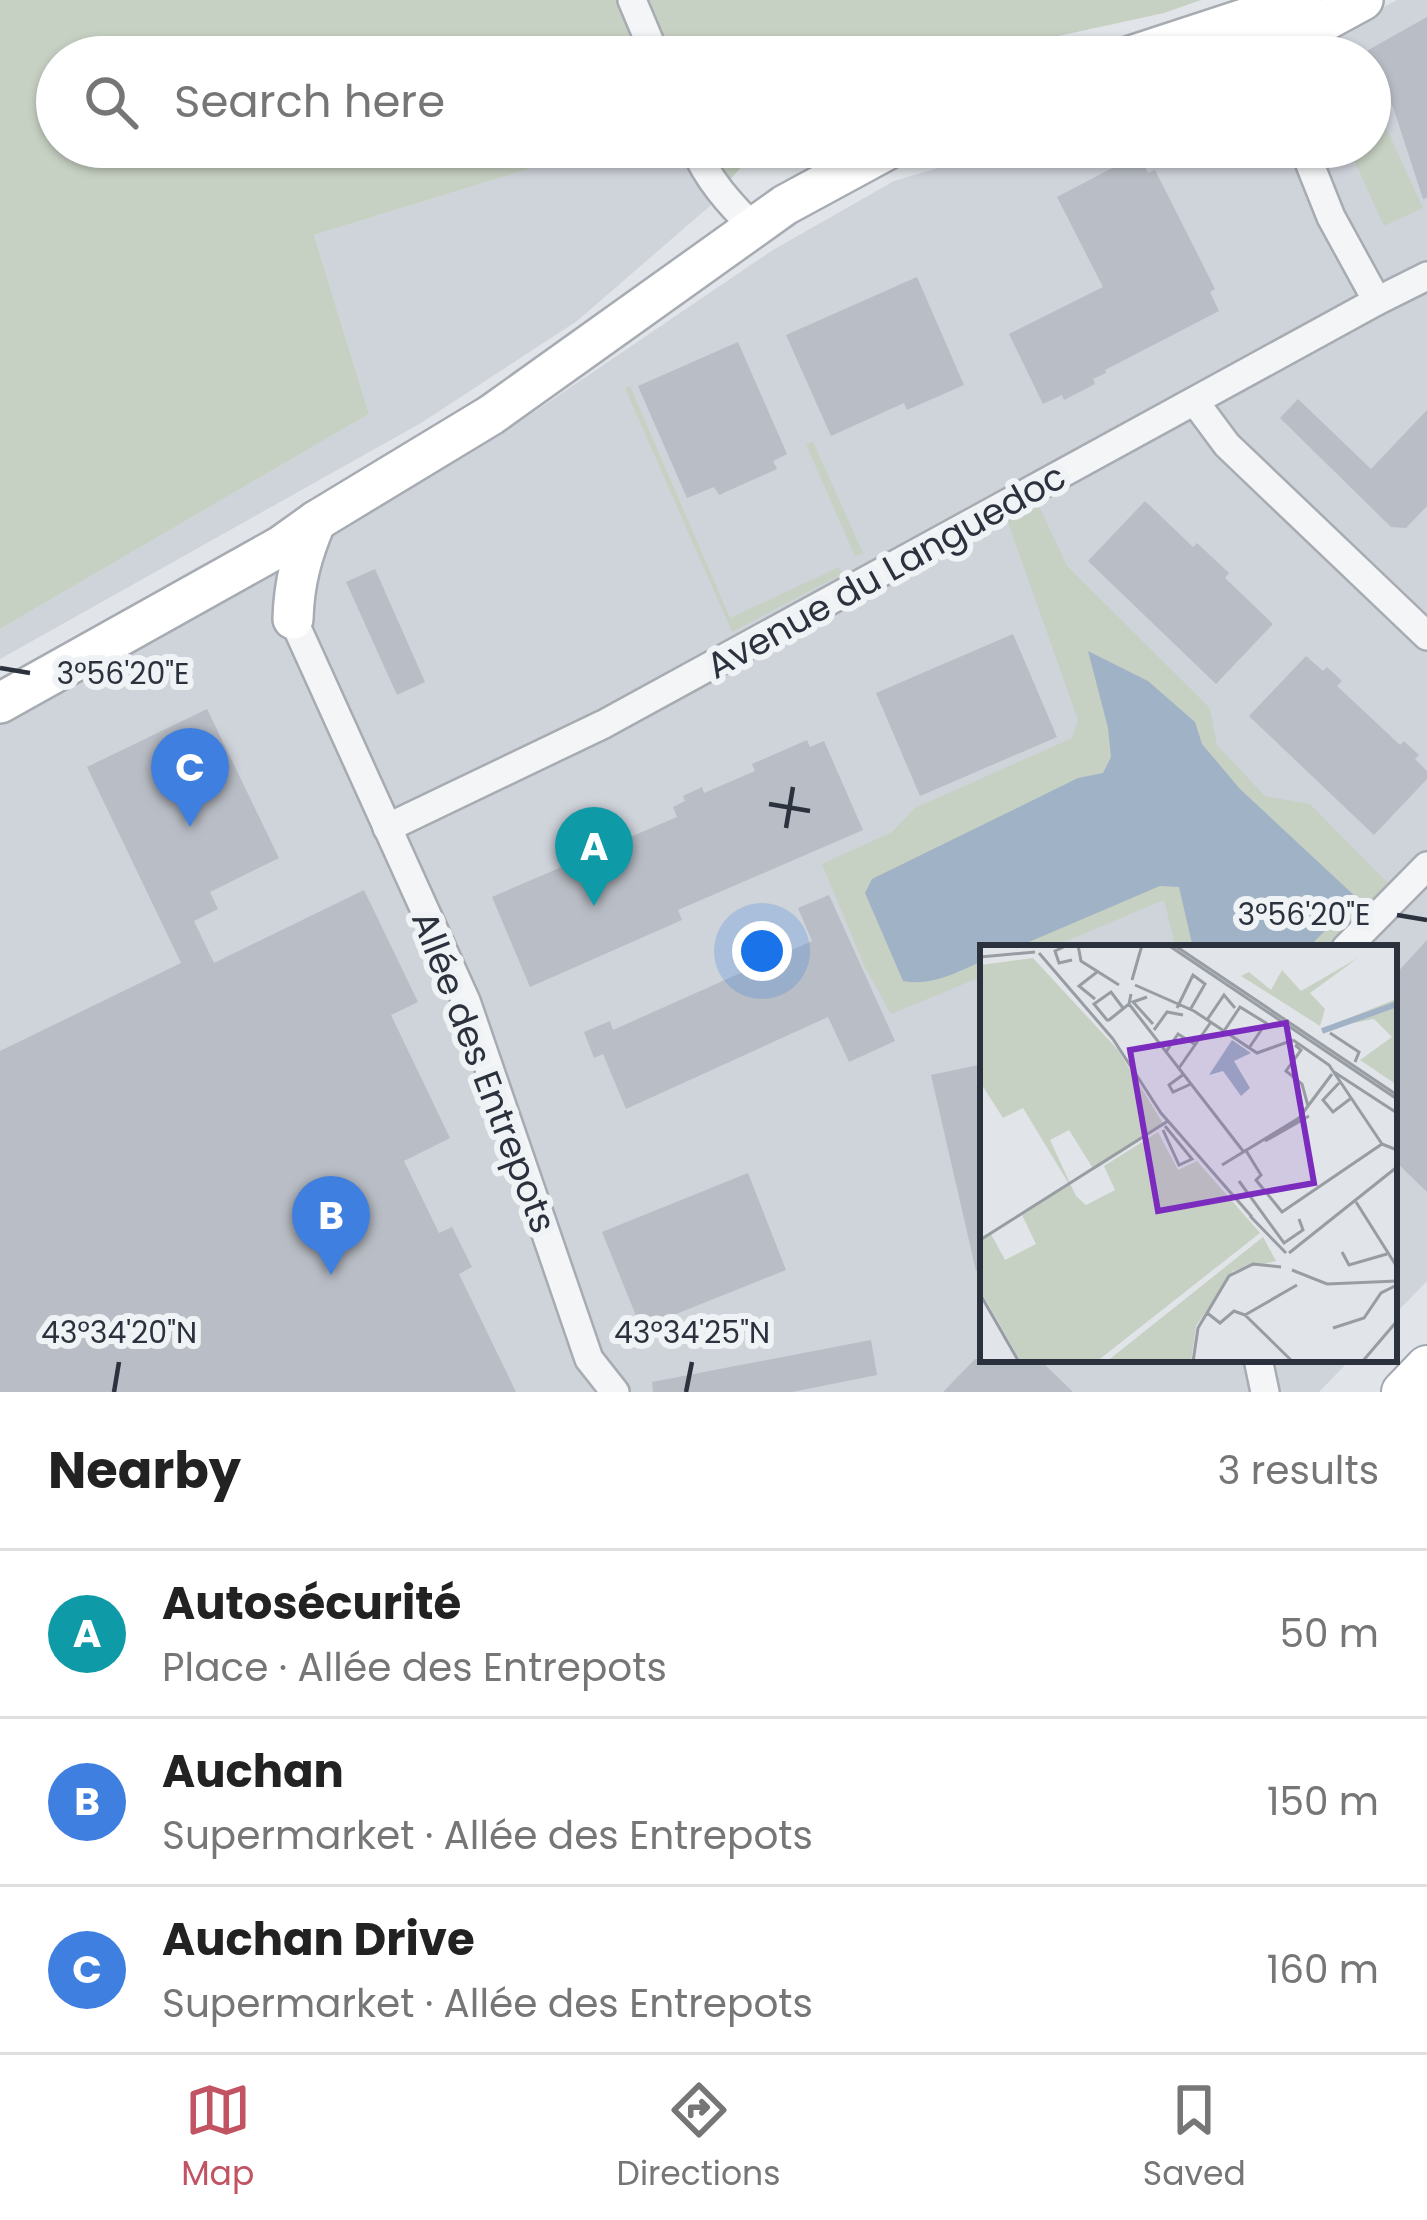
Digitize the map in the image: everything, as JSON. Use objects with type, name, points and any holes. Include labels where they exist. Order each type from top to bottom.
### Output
[{"type":"main road","points":[[1403,1392],[1427,1367]]},
{"type":"street","points":[[632,0],[647,36]]},
{"type":"street","points":[[1269,36],[1288,17],[1326,0]]},
{"type":"street","points":[[1273,36],[1363,0]]},
{"type":"street","points":[[702,168],[754,228]]},
{"type":"street","points":[[0,703],[224,577],[491,415],[785,205],[851,168]]},
{"type":"street","points":[[1310,168],[1377,301]]},
{"type":"street","name":"Avenue du Languedoc","points":[[387,828],[604,724],[1427,276]]},
{"type":"street","points":[[1196,402],[1227,445],[1427,636]]},
{"type":"street","points":[[0,678],[275,525],[298,533]]},
{"type":"street","points":[[287,610],[277,591],[276,568],[298,533]]},
{"type":"street","points":[[224,577],[253,585],[287,610]]},
{"type":"street","name":"Allée des Entrepots","points":[[287,610],[466,1001],[589,1359],[614,1392]]},
{"type":"street","points":[[1349,945],[1427,866]]},
{"type":"street","points":[[1259,1362],[1265,1392]]},
{"type":"shaded area","points":[[1397,0],[1427,0],[1427,1281],[1397,1312],[1397,945],[980,945],[980,1362],[1348,1362],[1319,1392],[0,1392],[0,715],[506,431],[773,250],[894,181],[938,168],[1391,168],[1391,36],[1323,36]]},
{"type":"shaded area","points":[[532,168],[695,168],[711,205],[577,321],[421,423],[0,659],[0,629],[369,414],[314,235]]},
{"type":"green space","points":[[0,0],[627,0],[642,36],[36,36],[36,168],[532,168],[314,235],[369,414],[0,629]]},
{"type":"green space","points":[[647,0],[1201,0],[1058,36],[663,36]]},
{"type":"green space","points":[[1391,139],[1423,208],[1384,226],[1358,168],[1391,168]]},
{"type":"green space","points":[[722,168],[740,168],[728,182]]},
{"type":"green space","points":[[630,386],[730,618],[839,567],[842,574],[732,632],[625,388]]},
{"type":"green space","points":[[813,442],[863,553],[855,556],[806,444]]},
{"type":"green space","points":[[1039,506],[1067,566],[1210,708],[1217,745],[1265,796],[1310,804],[1389,884],[1329,945],[1294,945],[1125,758],[1097,784],[885,886],[980,948],[980,977],[891,1014],[864,965],[822,864],[892,832],[915,808],[1072,738],[1078,720],[1007,520]]},
{"type":"green space","points":[[1184,874],[1200,945],[1175,945],[1164,900],[1057,945],[996,945]]},
{"type":"water","points":[[1088,651],[1148,681],[1195,722],[1202,744],[1240,789],[1357,898],[1311,945],[1192,945],[1179,887],[1160,886],[1022,945],[980,945],[980,962],[954,974],[924,982],[903,981],[865,893],[872,879],[1078,778],[1103,773],[1111,757]]},
{"type":"building","points":[[1427,17],[1427,198],[1423,199],[1391,103],[1391,37]]},
{"type":"building","points":[[1112,168],[1155,170],[1215,289],[1210,292],[1219,311],[1105,370],[1093,379],[1095,384],[1064,400],[1062,395],[1043,404],[1009,334],[1103,287],[1057,197]]},
{"type":"building","points":[[917,277],[964,385],[907,410],[904,403],[831,436],[786,335]]},
{"type":"building","points":[[738,342],[787,454],[773,461],[777,469],[719,495],[714,487],[687,498],[638,386]]},
{"type":"building","points":[[1298,399],[1371,469],[1427,410],[1427,506],[1406,528],[1391,527],[1280,418]]},
{"type":"building","points":[[1145,501],[1193,547],[1197,543],[1229,573],[1225,578],[1273,624],[1216,684],[1088,561]]},
{"type":"building","points":[[375,569],[425,682],[397,695],[346,582]]},
{"type":"building","points":[[1013,634],[1057,737],[920,796],[876,693]]},
{"type":"building","points":[[1306,656],[1342,681],[1337,686],[1400,745],[1404,741],[1419,755],[1415,759],[1427,771],[1427,779],[1374,835],[1249,716]]},
{"type":"building","points":[[207,709],[279,858],[210,892],[218,909],[194,921],[214,963],[364,890],[418,1002],[391,1015],[450,1138],[404,1161],[439,1233],[452,1227],[472,1267],[459,1274],[516,1392],[0,1392],[0,1051],[181,963],[87,767]]},
{"type":"building","points":[[807,740],[810,747],[824,741],[863,830],[678,910],[682,920],[530,987],[492,897],[606,848],[603,841],[620,833],[623,840],[677,817],[673,807],[685,801],[683,796],[702,787],[704,793],[755,771],[752,764]]},
{"type":"building","points":[[829,895],[895,1041],[849,1062],[828,1017],[626,1109],[603,1054],[594,1058],[584,1032],[610,1021],[613,1030],[812,941],[798,908]]},
{"type":"building","points":[[1427,940],[1427,1192],[1397,1163],[1397,973]]},
{"type":"building","points":[[980,1065],[980,1270],[976,1271],[931,1075]]},
{"type":"building","points":[[748,1173],[786,1270],[641,1328],[602,1232]]},
{"type":"building","points":[[871,1340],[877,1375],[792,1392],[653,1392],[652,1382]]},
{"type":"building","points":[[980,1359],[1042,1362],[1073,1392],[943,1392]]},
{"type":"place","name":"Auchan Drive","points":[[190,827]]},
{"type":"place","name":"Autosécurité","points":[[594,906]]},
{"type":"place","name":"Auchan","points":[[331,1275]]}]
